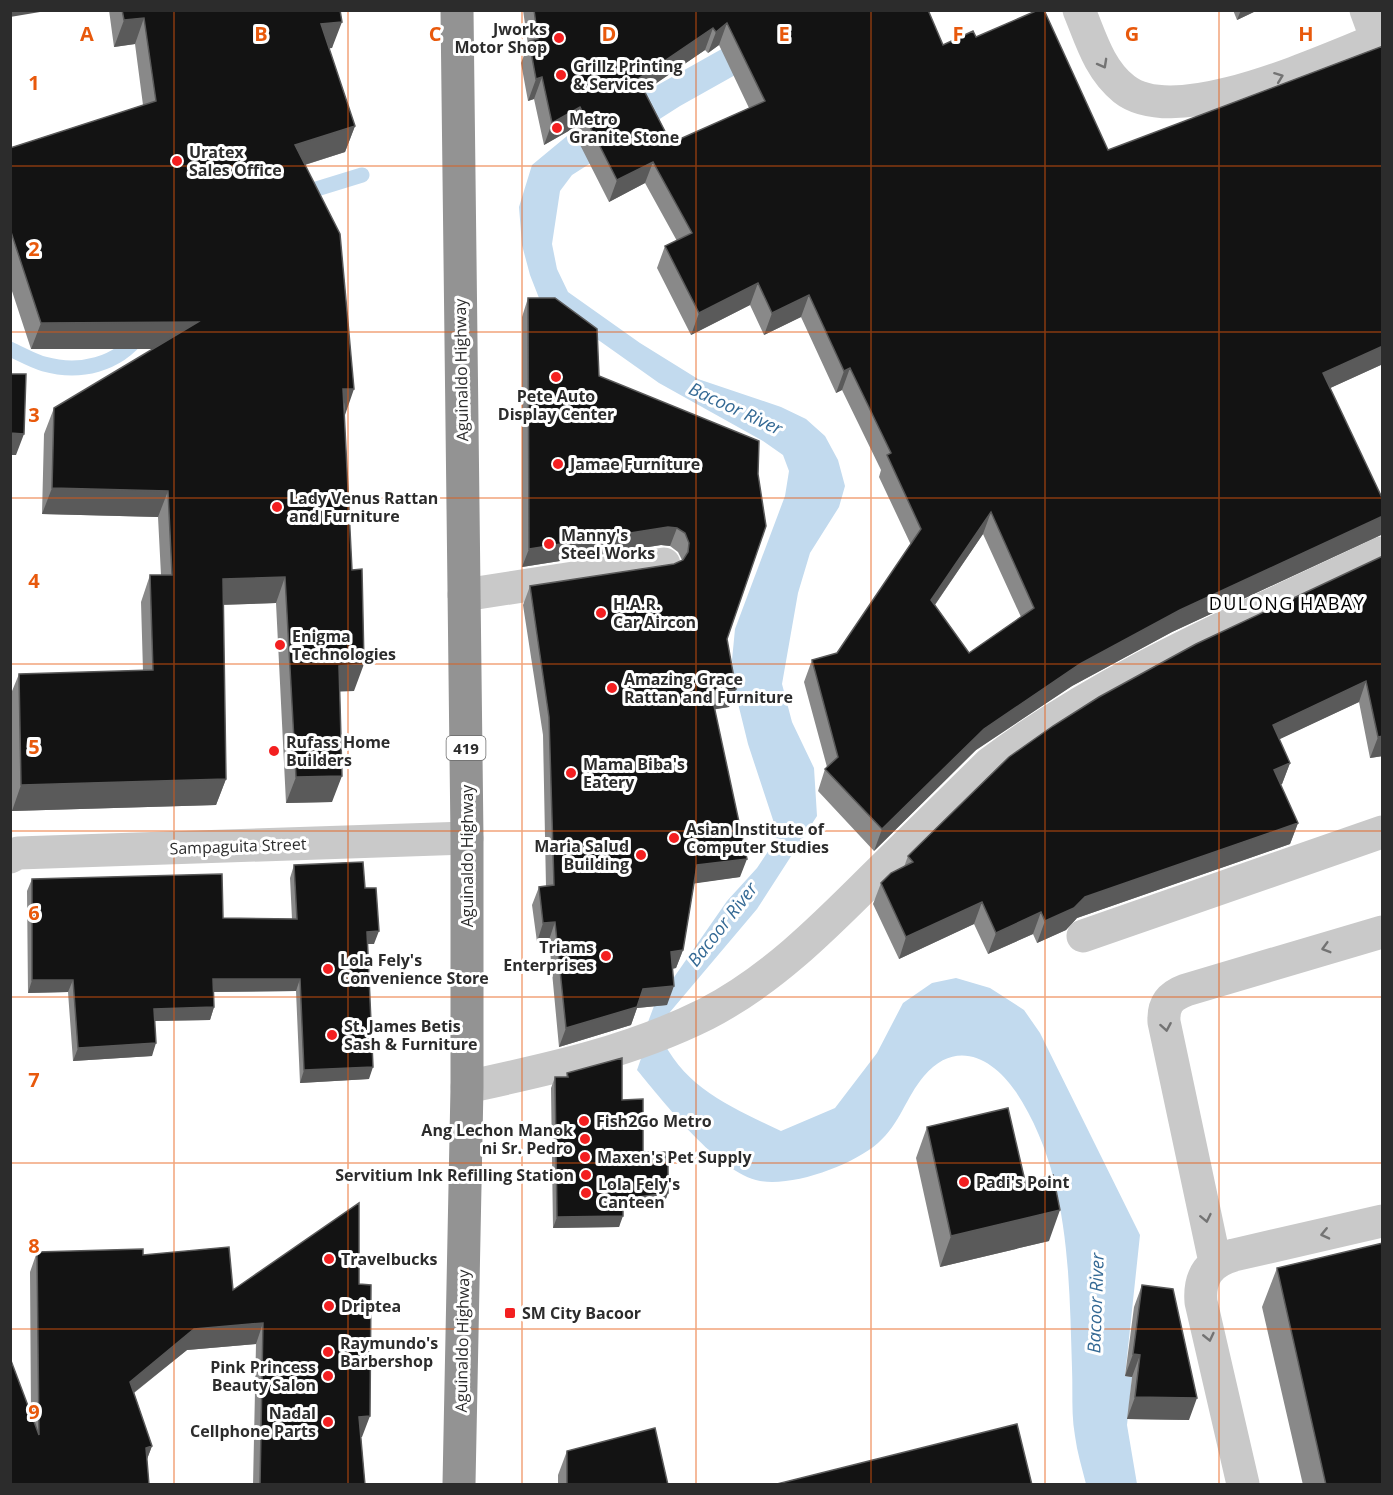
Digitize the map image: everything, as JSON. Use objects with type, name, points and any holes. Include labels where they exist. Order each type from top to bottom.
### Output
[{"type":"highway","name":"Aguinaldo Highway","points":[[457,10],[467,838],[467,1087],[459,1485]]},
{"type":"street","points":[[1079,10],[1104,69],[1126,91],[1164,104],[1204,100],[1245,90],[1375,29]]},
{"type":"street","points":[[467,1087],[573,1065],[638,1044],[707,1013],[760,981],[796,952],[989,764],[1022,739],[1128,674],[1383,553]]},
{"type":"street","points":[[464,595],[664,564]]},
{"type":"street","points":[[1083,936],[1383,832]]},
{"type":"street","name":"Sampaguita Street","points":[[10,856],[18,853],[467,838]]},
{"type":"street","points":[[1215,1262],[1164,1022],[1167,1002],[1175,994],[1186,990],[1383,932]]},
{"type":"street","points":[[1243,1485],[1201,1302],[1200,1288],[1205,1273],[1215,1262],[1234,1255],[1383,1221]]},
{"type":"water","name":"Bacoor River","points":[[727,46],[737,74],[680,106],[572,175],[560,191],[552,244],[557,269],[568,292],[640,343],[698,379],[781,407],[806,419],[825,436],[838,460],[845,486],[839,507],[810,553],[798,593],[782,684],[792,722],[814,768],[817,816],[757,909],[670,1012],[660,1034],[669,1052],[695,1082],[727,1104],[781,1131],[835,1108],[877,1053],[903,1003],[932,983],[956,978],[990,988],[1024,1010],[1040,1033],[1140,1235],[1125,1376],[1132,1377],[1127,1425],[1137,1484],[1086,1484],[1074,1428],[1070,1297],[1057,1191],[1034,1124],[1016,1092],[996,1070],[985,1062],[961,1055],[936,1064],[924,1076],[886,1136],[878,1143],[854,1159],[822,1172],[789,1181],[774,1182],[760,1181],[727,1165],[693,1134],[637,1070],[644,1050],[645,1030],[654,1006],[727,901],[757,868],[773,844],[776,829],[748,744],[735,691],[732,660],[735,629],[785,496],[789,471],[783,455],[763,441],[659,383],[539,298],[522,245],[519,207],[532,165],[567,136]]},
{"type":"building","points":[[122,10],[340,10],[342,22],[321,24],[355,126],[295,145],[340,234],[354,389],[343,389],[352,570],[362,569],[364,664],[339,666],[342,776],[296,777],[285,577],[223,579],[226,779],[21,785],[19,674],[153,670],[150,575],[172,575],[168,491],[52,488],[54,408],[198,322],[41,323],[10,229],[10,148],[156,101],[144,18],[124,20]]},
{"type":"building","points":[[534,10],[928,10],[943,45],[973,31],[976,37],[1038,10],[1044,10],[1108,150],[1383,46],[1383,346],[1323,373],[1383,500],[1383,516],[1180,610],[1080,664],[984,729],[882,829],[825,769],[838,757],[812,660],[837,653],[921,529],[887,455],[891,453],[850,368],[844,371],[809,295],[772,313],[758,283],[699,313],[665,246],[692,233],[653,162],[617,180],[580,107],[552,123],[542,77],[536,79],[529,41],[538,39]],"holes":[[[727,23],[765,101],[671,143],[638,79],[713,28],[716,32]],[[991,512],[1034,608],[969,653],[931,600]]]},
{"type":"building","points":[[528,298],[555,298],[597,329],[599,376],[759,441],[758,474],[766,526],[727,639],[736,689],[711,692],[747,859],[697,865],[683,950],[671,952],[674,986],[643,989],[637,1007],[566,1028],[555,922],[543,923],[539,887],[554,885],[549,717],[530,586],[674,564],[683,560],[688,552],[689,543],[685,533],[677,528],[668,527],[529,549]]},
{"type":"building","points":[[10,374],[26,374],[24,434],[10,433]]},
{"type":"building","points":[[1383,556],[1383,736],[1378,737],[1366,681],[1273,725],[1290,763],[1274,770],[1298,823],[1085,897],[1074,908],[1045,921],[1041,912],[996,933],[982,902],[906,937],[881,883],[891,873],[913,862],[908,856],[1009,757],[1099,697],[1196,644]]},
{"type":"building","points":[[363,862],[365,888],[376,888],[379,931],[367,932],[373,1067],[304,1070],[300,979],[213,979],[214,1007],[154,1009],[156,1043],[78,1048],[73,980],[32,980],[32,879],[222,874],[223,918],[297,919],[294,865]]},
{"type":"building","points":[[622,1058],[622,1100],[643,1099],[643,1152],[668,1152],[668,1193],[623,1199],[623,1216],[557,1217],[555,1077],[568,1077],[567,1073]]},
{"type":"building","points":[[1008,1108],[1025,1181],[1053,1175],[1060,1210],[951,1236],[927,1127]]},
{"type":"building","points":[[359,1203],[359,1284],[371,1285],[370,1416],[359,1417],[365,1485],[260,1485],[263,1323],[194,1329],[130,1382],[152,1446],[146,1448],[149,1485],[10,1485],[10,1358],[39,1435],[37,1252],[143,1249],[143,1255],[229,1247],[233,1290]]},
{"type":"building","points":[[1383,1243],[1383,1485],[1326,1485],[1277,1268]]},
{"type":"building","points":[[1142,1285],[1173,1289],[1197,1398],[1135,1397],[1140,1355],[1133,1354]]},
{"type":"building","points":[[1017,1424],[1032,1485],[773,1485]]},
{"type":"building","points":[[655,1428],[668,1485],[567,1485],[567,1451]]},
{"type":"waterway","points":[[297,195],[362,175]]},
{"type":"waterway","points":[[10,349],[44,364],[71,368],[84,367],[109,360],[120,354],[140,335]]},
{"type":"place","name":"Jworks Motor Shop","points":[[559,38]]},
{"type":"place","name":"Grillz Printing & Services","points":[[561,75]]},
{"type":"place","name":"Metro Granite Stone","points":[[557,128]]},
{"type":"place","name":"Uratex Sales Office","points":[[177,161]]},
{"type":"place","name":"Pete Auto Display Center","points":[[556,377]]},
{"type":"place","name":"Jamae Furniture","points":[[558,464]]},
{"type":"place","name":"Lady Venus Rattan and Furniture","points":[[277,507]]},
{"type":"place","name":"Manny's Steel Works","points":[[549,544]]},
{"type":"place","name":"H.A.R. Car Aircon","points":[[601,613]]},
{"type":"place","name":"Enigma Technologies","points":[[280,645]]},
{"type":"place","name":"Amazing Grace Rattan and Furniture","points":[[612,688]]},
{"type":"place","name":"Rufass Home Builders","points":[[274,751]]},
{"type":"place","name":"Mama Biba's Eatery","points":[[571,773]]},
{"type":"place","name":"Asian Institute of Computer Studies","points":[[674,838]]},
{"type":"place","name":"Maria Salud Building","points":[[641,855]]},
{"type":"place","name":"Triams Enterprises","points":[[606,956]]},
{"type":"place","name":"Lola Fely's Convenience Store","points":[[328,969]]},
{"type":"place","name":"St. James Betis Sash & Furniture","points":[[332,1035]]},
{"type":"place","name":"Fish2Go Metro","points":[[584,1121]]},
{"type":"place","name":"Ang Lechon Manok ni Sr. Pedro","points":[[585,1139]]},
{"type":"place","name":"Maxen's Pet Supply","points":[[585,1157]]},
{"type":"place","name":"Servitium Ink Refilling Station","points":[[586,1175]]},
{"type":"place","name":"Padi's Point","points":[[964,1182]]},
{"type":"place","name":"Lola Fely's Canteen","points":[[586,1193]]},
{"type":"place","name":"Travelbucks","points":[[329,1259]]},
{"type":"place","name":"Driptea","points":[[329,1306]]},
{"type":"place","name":"SM City Bacoor","points":[[510,1313]]},
{"type":"place","name":"Raymundo's Barbershop","points":[[328,1352]]},
{"type":"place","name":"Pink Princess Beauty Salon","points":[[328,1376]]},
{"type":"place","name":"Nadal Cellphone Parts","points":[[328,1422]]},
{"type":"district","name":"DULONG HABAY","points":[[1287,603]]}]
